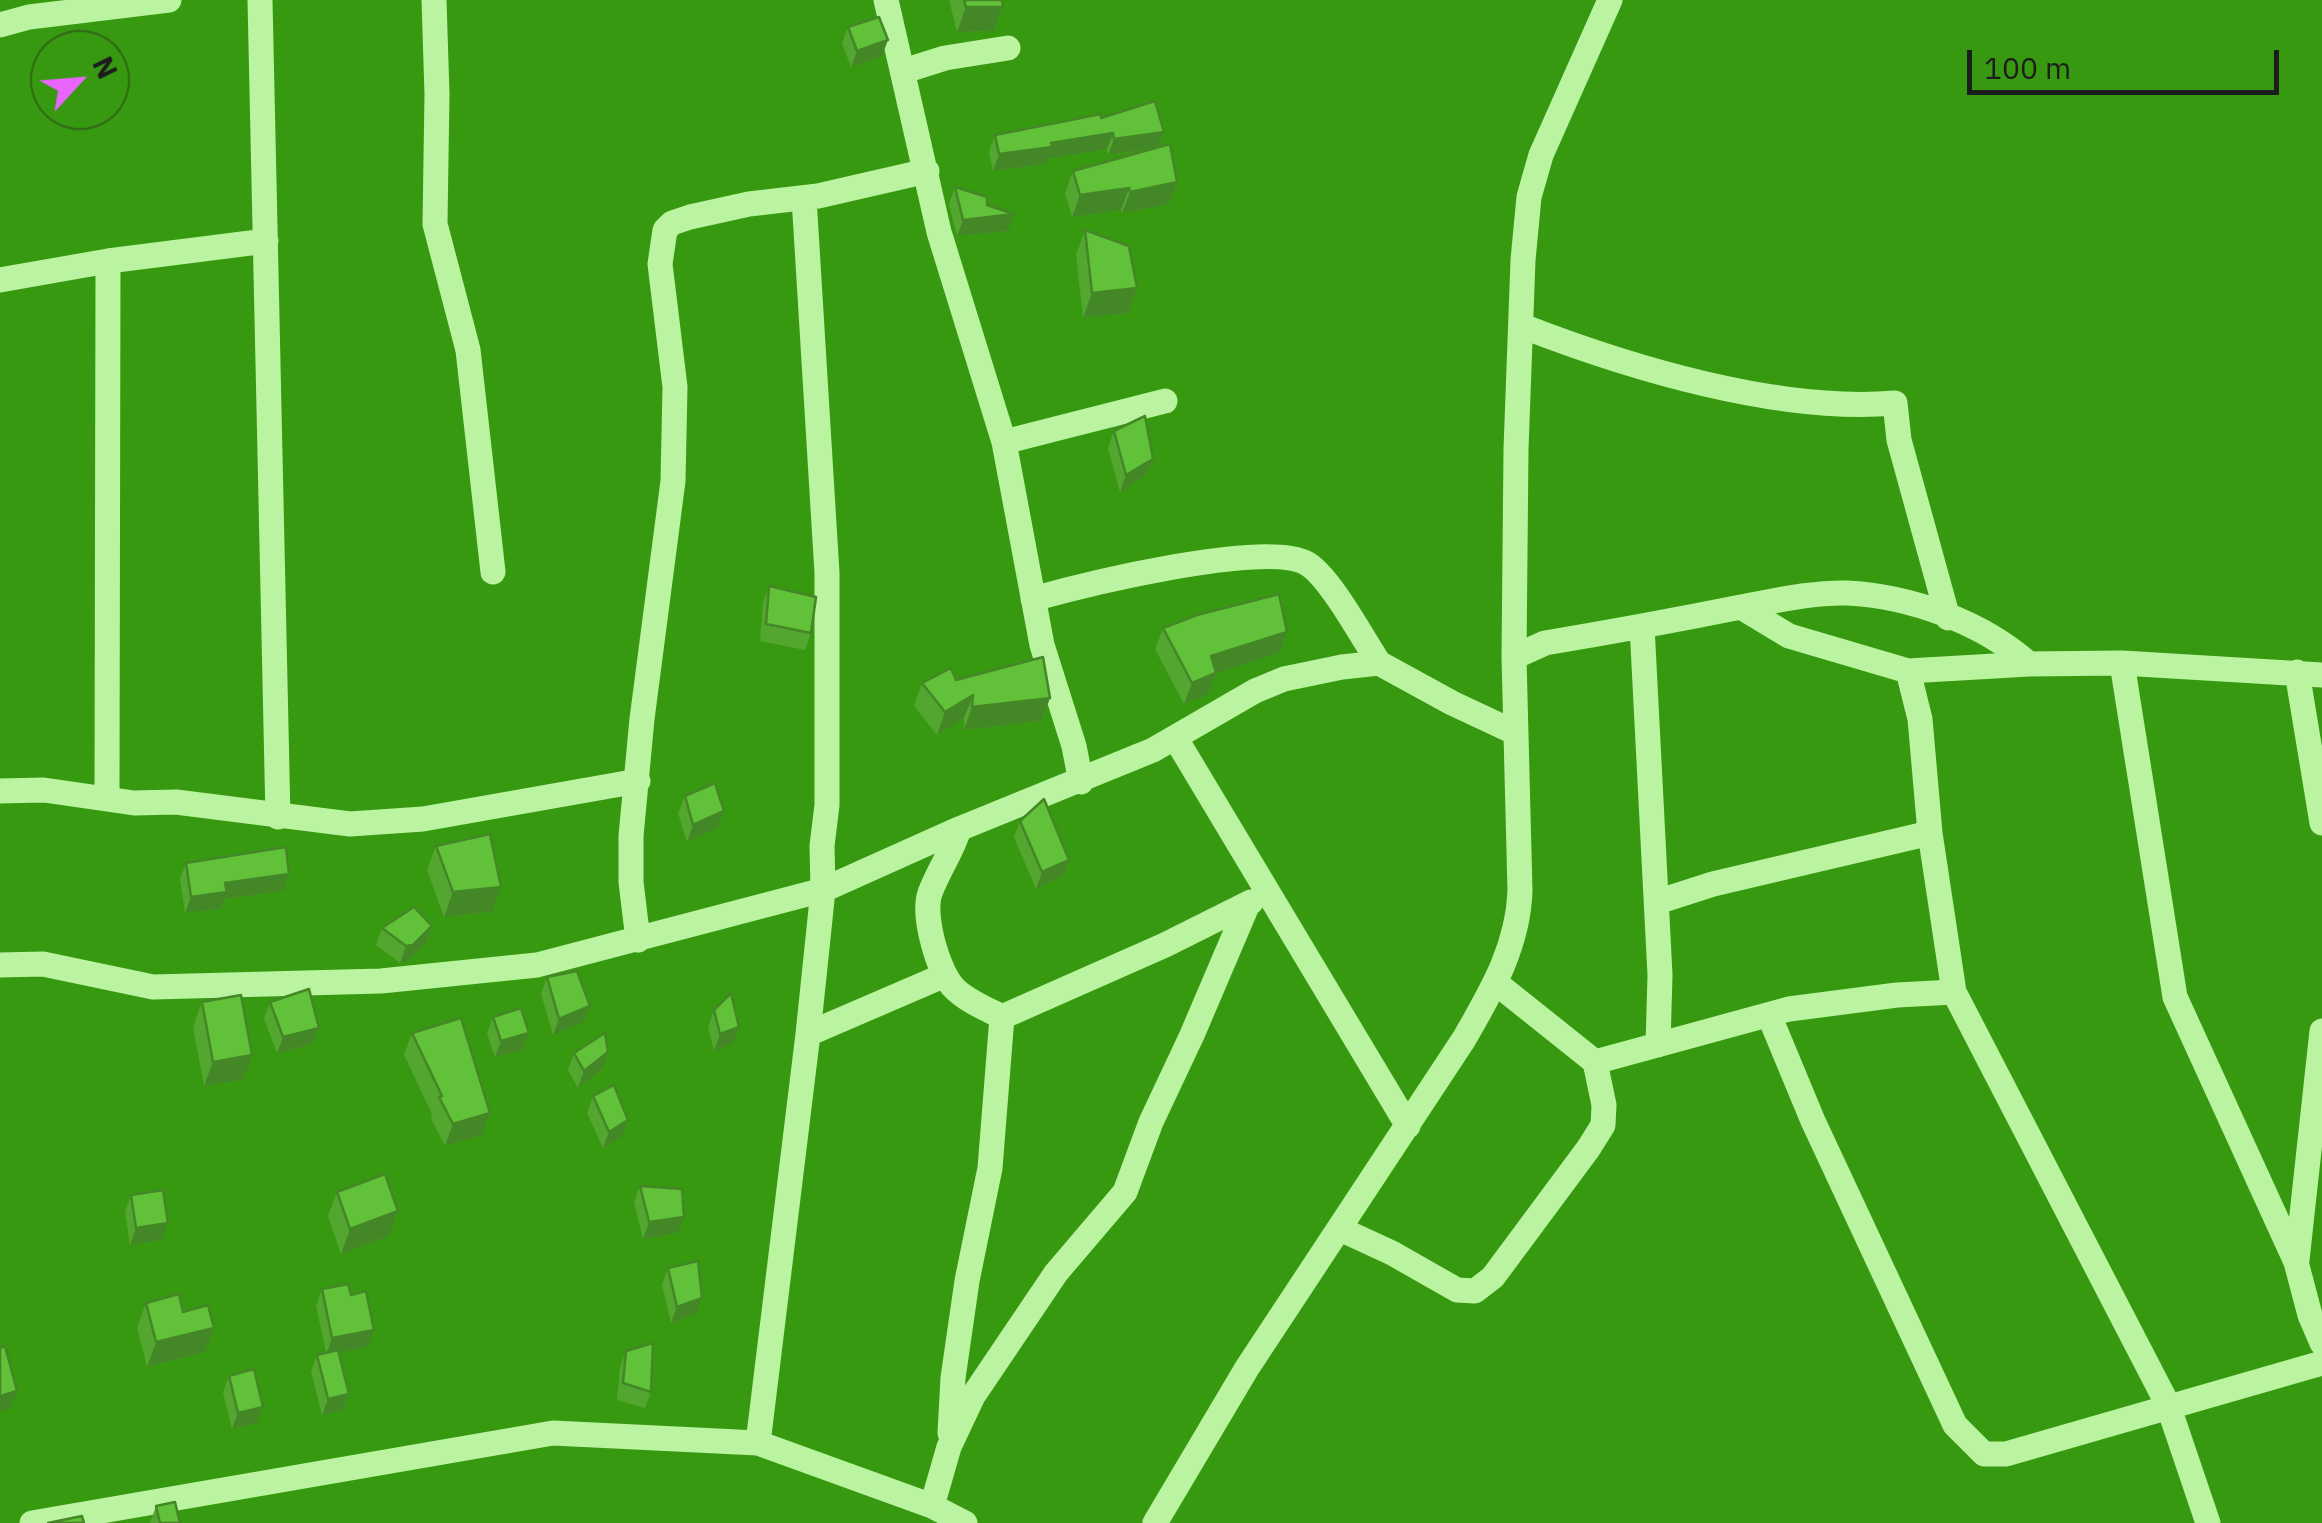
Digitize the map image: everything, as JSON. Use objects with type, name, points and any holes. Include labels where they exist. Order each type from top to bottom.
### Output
[{"type":"street","points":[[0,25],[170,0]]},
{"type":"street","points":[[260,0],[278,817]]},
{"type":"street","points":[[434,0],[438,94],[435,224],[468,350],[493,572]]},
{"type":"street","points":[[886,0],[939,232],[1004,442],[1042,645],[1074,746],[1081,782]]},
{"type":"street","points":[[1155,1523],[1247,1368],[1464,1039],[1496,982],[1519,916],[1514,657],[1516,449],[1526,229],[1541,155],[1610,0]]},
{"type":"street","points":[[904,72],[944,58],[1008,48]]},
{"type":"street","points":[[638,940],[631,882],[631,836],[673,481],[674,387],[660,264],[665,230],[690,217],[749,204],[804,198],[926,171]]},
{"type":"street","points":[[758,1443],[822,890],[829,635],[804,198]]},
{"type":"street","points":[[0,280],[108,261],[266,241]]},
{"type":"street","points":[[108,261],[108,798]]},
{"type":"street","points":[[1522,326],[1627,364],[1735,389],[1838,407],[1894,403],[1900,440],[1948,618]]},
{"type":"street","points":[[1004,442],[1165,401]]},
{"type":"street","points":[[1033,599],[1146,571],[1292,558],[1308,564],[1327,583],[1379,662],[1516,733]]},
{"type":"street","points":[[1514,657],[1545,643],[1846,593],[1915,604],[1983,630],[2010,646],[2029,664]]},
{"type":"street","points":[[1741,608],[1789,636],[1908,671],[2122,663],[2310,673],[2322,823]]},
{"type":"street","points":[[1642,626],[1660,975],[1658,1044]]},
{"type":"street","points":[[0,965],[43,964],[153,987],[382,981],[537,966],[822,890],[1176,739],[1234,702],[1284,680],[1379,662]]},
{"type":"street","points":[[2122,663],[2175,997],[2296,1262],[2322,1343]]},
{"type":"street","points":[[1908,671],[1920,719],[1930,833],[1954,992],[2168,1405],[2208,1523]]},
{"type":"street","points":[[1176,739],[1255,898],[1408,1126]]},
{"type":"street","points":[[0,790],[44,790],[134,803],[192,804],[350,824],[423,819],[638,781]]},
{"type":"street","points":[[959,829],[929,896],[927,910],[945,975],[955,989],[1002,1017]]},
{"type":"street","points":[[1657,902],[1713,884],[1930,833]]},
{"type":"street","points":[[1002,1017],[1255,898]]},
{"type":"street","points":[[932,1506],[950,1448],[973,1396],[1056,1273],[1125,1192],[1150,1122],[1255,898]]},
{"type":"street","points":[[808,1034],[945,975]]},
{"type":"street","points":[[1340,1229],[1457,1290],[1475,1291],[1493,1277],[1603,1125],[1604,1105],[1595,1062],[1496,982]]},
{"type":"street","points":[[1595,1062],[1819,1004],[1954,992]]},
{"type":"street","points":[[1768,1015],[1813,1121],[1955,1425],[1984,1454],[2006,1454],[2322,1364]]},
{"type":"street","points":[[950,1448],[956,1358],[990,1168],[1002,1017]]},
{"type":"street","points":[[2296,1262],[2322,1032]]},
{"type":"street","points":[[32,1523],[553,1433],[758,1443],[932,1506],[965,1523]]},
{"type":"building","points":[[964,0],[1002,0],[1003,7],[966,7]]},
{"type":"building","points":[[879,17],[888,40],[857,51],[848,27]]},
{"type":"building","points":[[1155,101],[1164,132],[1114,139],[1113,133],[999,154],[995,135],[1101,114],[1101,118]]},
{"type":"building","points":[[1170,144],[1177,182],[1130,192],[1129,188],[1080,195],[1073,171]]},
{"type":"building","points":[[955,187],[987,197],[987,205],[1014,214],[963,220]]},
{"type":"building","points":[[1085,230],[1129,246],[1137,288],[1092,293]]},
{"type":"building","points":[[1145,416],[1153,459],[1126,475],[1114,431]]},
{"type":"building","points":[[769,586],[816,597],[811,633],[766,624]]},
{"type":"building","points":[[1279,594],[1287,632],[1211,656],[1216,673],[1192,683],[1163,628]]},
{"type":"building","points":[[1043,657],[1050,698],[972,707],[973,695],[945,712],[922,683],[951,668],[956,680]]},
{"type":"building","points":[[715,783],[724,811],[693,825],[685,796]]},
{"type":"building","points":[[1044,799],[1069,860],[1042,872],[1020,821]]},
{"type":"building","points":[[490,834],[501,887],[453,892],[436,846]]},
{"type":"building","points":[[286,847],[289,874],[225,883],[227,892],[191,897],[186,863]]},
{"type":"building","points":[[414,907],[432,926],[413,945],[406,946],[382,928]]},
{"type":"building","points":[[577,971],[590,1006],[559,1019],[547,977]]},
{"type":"building","points":[[309,989],[319,1028],[283,1037],[270,1002]]},
{"type":"building","points":[[731,993],[739,1027],[720,1034],[714,1010]]},
{"type":"building","points":[[241,995],[252,1055],[213,1062],[202,1002]]},
{"type":"building","points":[[521,1008],[529,1033],[501,1041],[493,1017]]},
{"type":"building","points":[[461,1018],[490,1113],[453,1124],[412,1033]]},
{"type":"building","points":[[605,1033],[608,1052],[584,1071],[574,1053]]},
{"type":"building","points":[[614,1085],[628,1120],[609,1132],[593,1096]]},
{"type":"building","points":[[385,1174],[398,1211],[350,1229],[337,1192]]},
{"type":"building","points":[[640,1186],[682,1189],[684,1217],[649,1222]]},
{"type":"building","points":[[163,1190],[168,1223],[136,1228],[131,1195]]},
{"type":"building","points":[[698,1261],[702,1298],[677,1307],[668,1268]]},
{"type":"building","points":[[348,1284],[351,1295],[366,1291],[374,1330],[332,1338],[322,1289]]},
{"type":"building","points":[[179,1294],[183,1312],[208,1305],[214,1328],[156,1342],[146,1303]]},
{"type":"building","points":[[653,1343],[651,1392],[623,1383],[626,1351]]},
{"type":"building","points":[[5,1346],[17,1391],[0,1396],[0,1348]]},
{"type":"building","points":[[338,1350],[349,1394],[328,1399],[317,1355]]},
{"type":"building","points":[[254,1369],[263,1407],[238,1413],[229,1376]]},
{"type":"building","points":[[175,1502],[180,1523],[160,1523],[156,1506]]},
{"type":"building","points":[[82,1516],[84,1523],[48,1523]]}]
